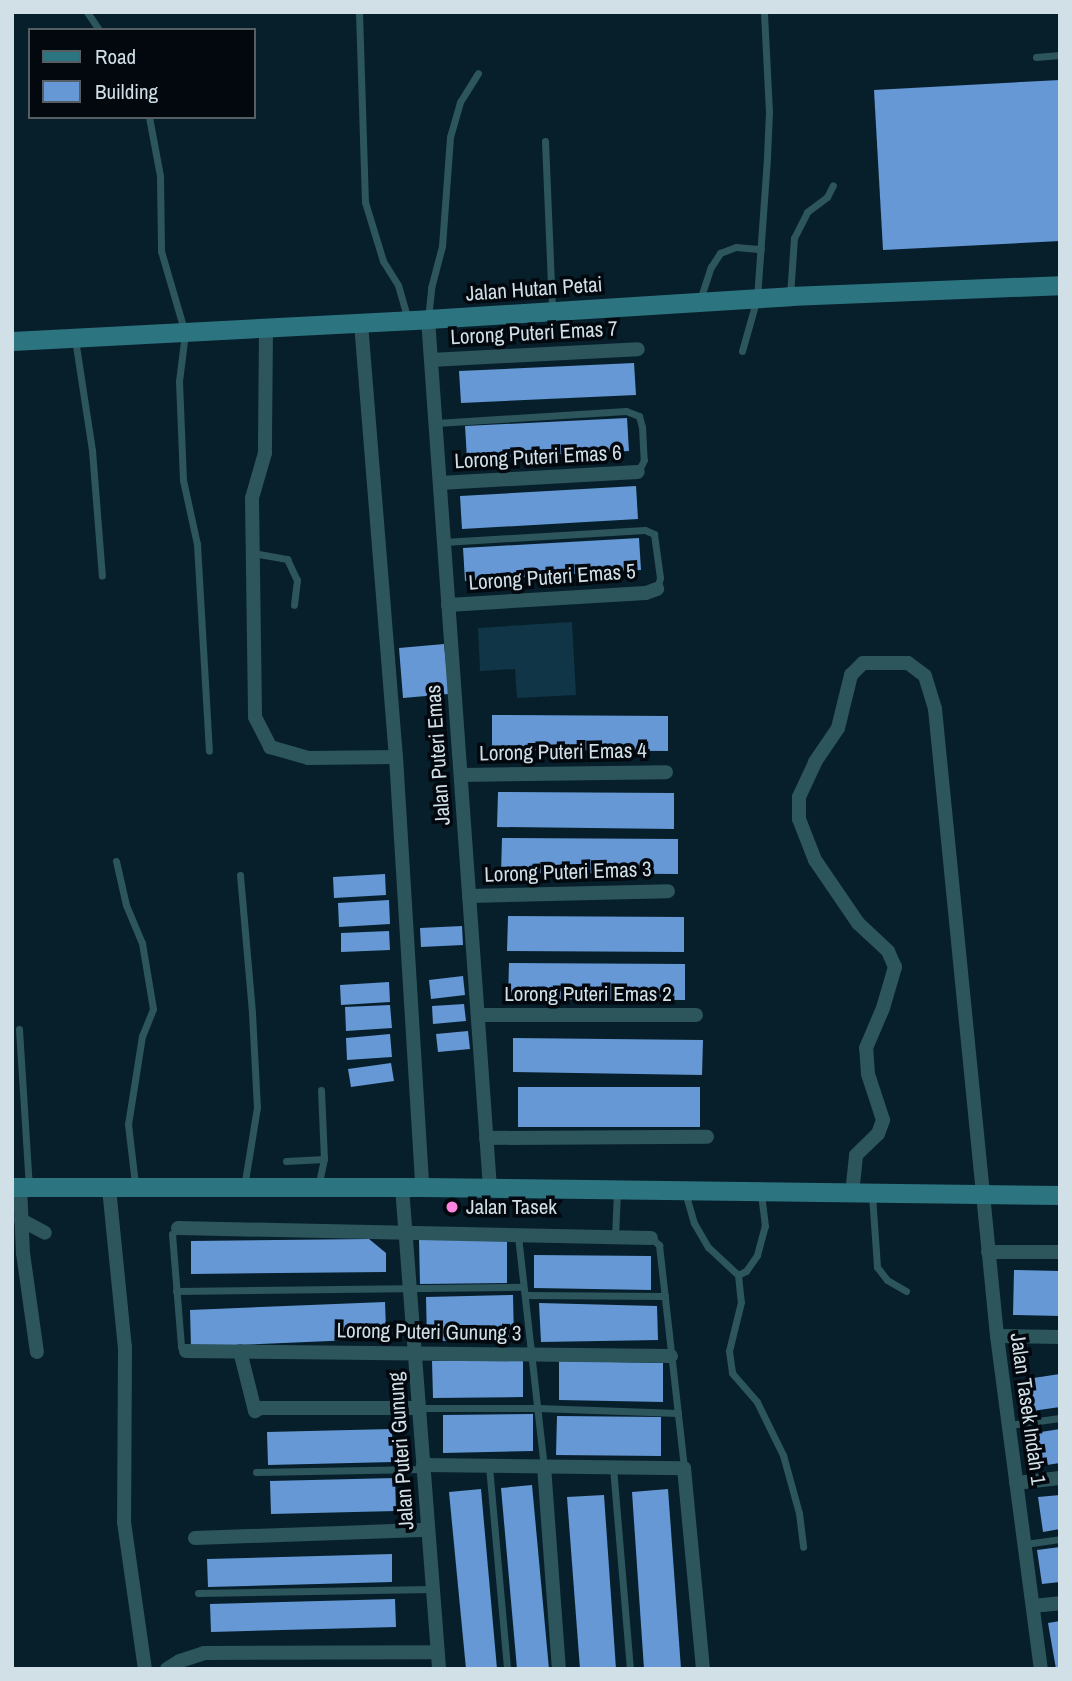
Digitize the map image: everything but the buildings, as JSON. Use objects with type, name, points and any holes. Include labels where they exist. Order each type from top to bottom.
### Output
[{"type":"street","name":"Jalan Hutan Petai","points":[[12,341],[362,323],[790,296],[1060,285]]},
{"type":"street","name":"Jalan Puteri Emas","points":[[428,319],[490,1188]]},
{"type":"street","points":[[362,323],[396,757],[422,1187]]},
{"type":"street","points":[[266,328],[265,453],[252,498],[254,717],[270,747],[308,758],[396,757]]},
{"type":"street","name":"Lorong Puteri Emas 7","points":[[431,360],[638,349]]},
{"type":"street","name":"Lorong Puteri Emas 6","points":[[440,483],[638,472]]},
{"type":"street","name":"Lorong Puteri Emas 5","points":[[448,605],[646,593],[657,589]]},
{"type":"street","name":"Jalan Tasek Indah 1","points":[[862,1195],[856,1155],[878,1134],[883,1120],[869,1074],[866,1048],[883,1008],[895,967],[888,951],[858,923],[815,860],[799,819],[799,797],[816,762],[838,727],[851,675],[863,663],[908,663],[925,676],[935,709],[997,1336],[1041,1669]]},
{"type":"street","name":"Lorong Puteri Emas 4","points":[[461,775],[666,772]]},
{"type":"street","name":"Lorong Puteri Emas 3","points":[[469,896],[668,891]]},
{"type":"street","name":"Lorong Puteri Emas 2","points":[[479,1015],[696,1014]]},
{"type":"street","points":[[486,1138],[708,1137]]},
{"type":"street","points":[[37,1352],[28,1304],[20,1187],[422,1187],[985,1197],[1060,1195]]},
{"type":"street","name":"Jalan Puteri Gunung","points":[[402,1187],[439,1669]]},
{"type":"street","points":[[109,1188],[125,1348],[124,1522],[145,1669]]},
{"type":"street","points":[[21,1220],[45,1233]]},
{"type":"street","points":[[178,1228],[651,1238]]},
{"type":"street","points":[[988,1252],[1060,1252]]},
{"type":"street","points":[[997,1336],[1060,1337]]},
{"type":"street","name":"Lorong Puteri Gunung 3","points":[[186,1350],[671,1356]]},
{"type":"street","points":[[240,1351],[254,1411],[260,1408],[419,1408]]},
{"type":"street","points":[[544,1466],[559,1669]]},
{"type":"street","points":[[423,1467],[684,1468],[703,1669]]},
{"type":"street","points":[[1016,1483],[1060,1478]]},
{"type":"street","points":[[195,1538],[428,1530]]},
{"type":"street","points":[[1033,1606],[1060,1602]]},
{"type":"street","points":[[167,1669],[180,1661],[204,1653],[437,1652]]},
{"type":"lane","points":[[87,12],[98,28]]},
{"type":"lane","points":[[359,12],[365,202],[383,261],[398,285],[408,320]]},
{"type":"lane","points":[[742,351],[757,298],[761,249],[769,111],[764,12]]},
{"type":"lane","points":[[1036,57],[1060,55]]},
{"type":"lane","points":[[428,319],[431,288],[442,246],[450,138],[460,102],[478,73]]},
{"type":"lane","points":[[149,119],[160,176],[161,251],[186,333],[180,381],[183,480],[197,544],[209,751]]},
{"type":"lane","points":[[545,141],[552,311]]},
{"type":"lane","points":[[790,296],[794,237],[807,212],[827,197],[833,185]]},
{"type":"lane","points":[[700,301],[711,267],[720,253],[736,247],[761,249]]},
{"type":"lane","points":[[75,338],[92,450],[102,576]]},
{"type":"lane","points":[[436,423],[626,411],[639,415],[642,427],[644,460],[638,472]]},
{"type":"lane","points":[[444,542],[645,530],[654,534],[660,578],[657,589]]},
{"type":"lane","points":[[253,553],[288,559],[297,580],[294,605]]},
{"type":"lane","points":[[116,861],[126,905],[142,943],[153,1009],[142,1036],[128,1124],[136,1188]]},
{"type":"lane","points":[[240,875],[257,1107],[244,1187]]},
{"type":"lane","points":[[19,1029],[20,1187]]},
{"type":"lane","points":[[318,1187],[324,1159],[321,1090]]},
{"type":"lane","points":[[286,1161],[324,1159]]},
{"type":"lane","points":[[615,1237],[617,1191]]},
{"type":"lane","points":[[685,1192],[694,1223],[708,1247],[738,1275],[741,1302],[729,1351],[732,1373],[757,1402],[783,1455],[799,1513],[803,1547]]},
{"type":"lane","points":[[738,1275],[746,1270],[757,1255],[765,1226],[761,1192]]},
{"type":"lane","points":[[862,1195],[877,1267],[887,1280],[906,1291]]},
{"type":"lane","points":[[178,1228],[172,1234],[181,1347],[186,1350]]},
{"type":"lane","points":[[518,1235],[544,1466]]},
{"type":"lane","points":[[651,1238],[659,1245],[684,1468]]},
{"type":"lane","points":[[176,1291],[410,1287],[665,1296]]},
{"type":"lane","points":[[419,1408],[538,1408],[678,1413]]},
{"type":"lane","points":[[1009,1425],[1060,1418]]},
{"type":"lane","points":[[489,1466],[506,1669]]},
{"type":"lane","points":[[256,1472],[423,1467]]},
{"type":"lane","points":[[613,1467],[630,1669]]},
{"type":"lane","points":[[1024,1544],[1060,1539]]},
{"type":"lane","points":[[198,1593],[433,1589]]},
{"type":"shaded area","points":[[572,622],[576,695],[517,698],[515,669],[480,671],[478,628]]},
{"type":"place","name":"Jalan Tasek","points":[[452,1207]]}]
